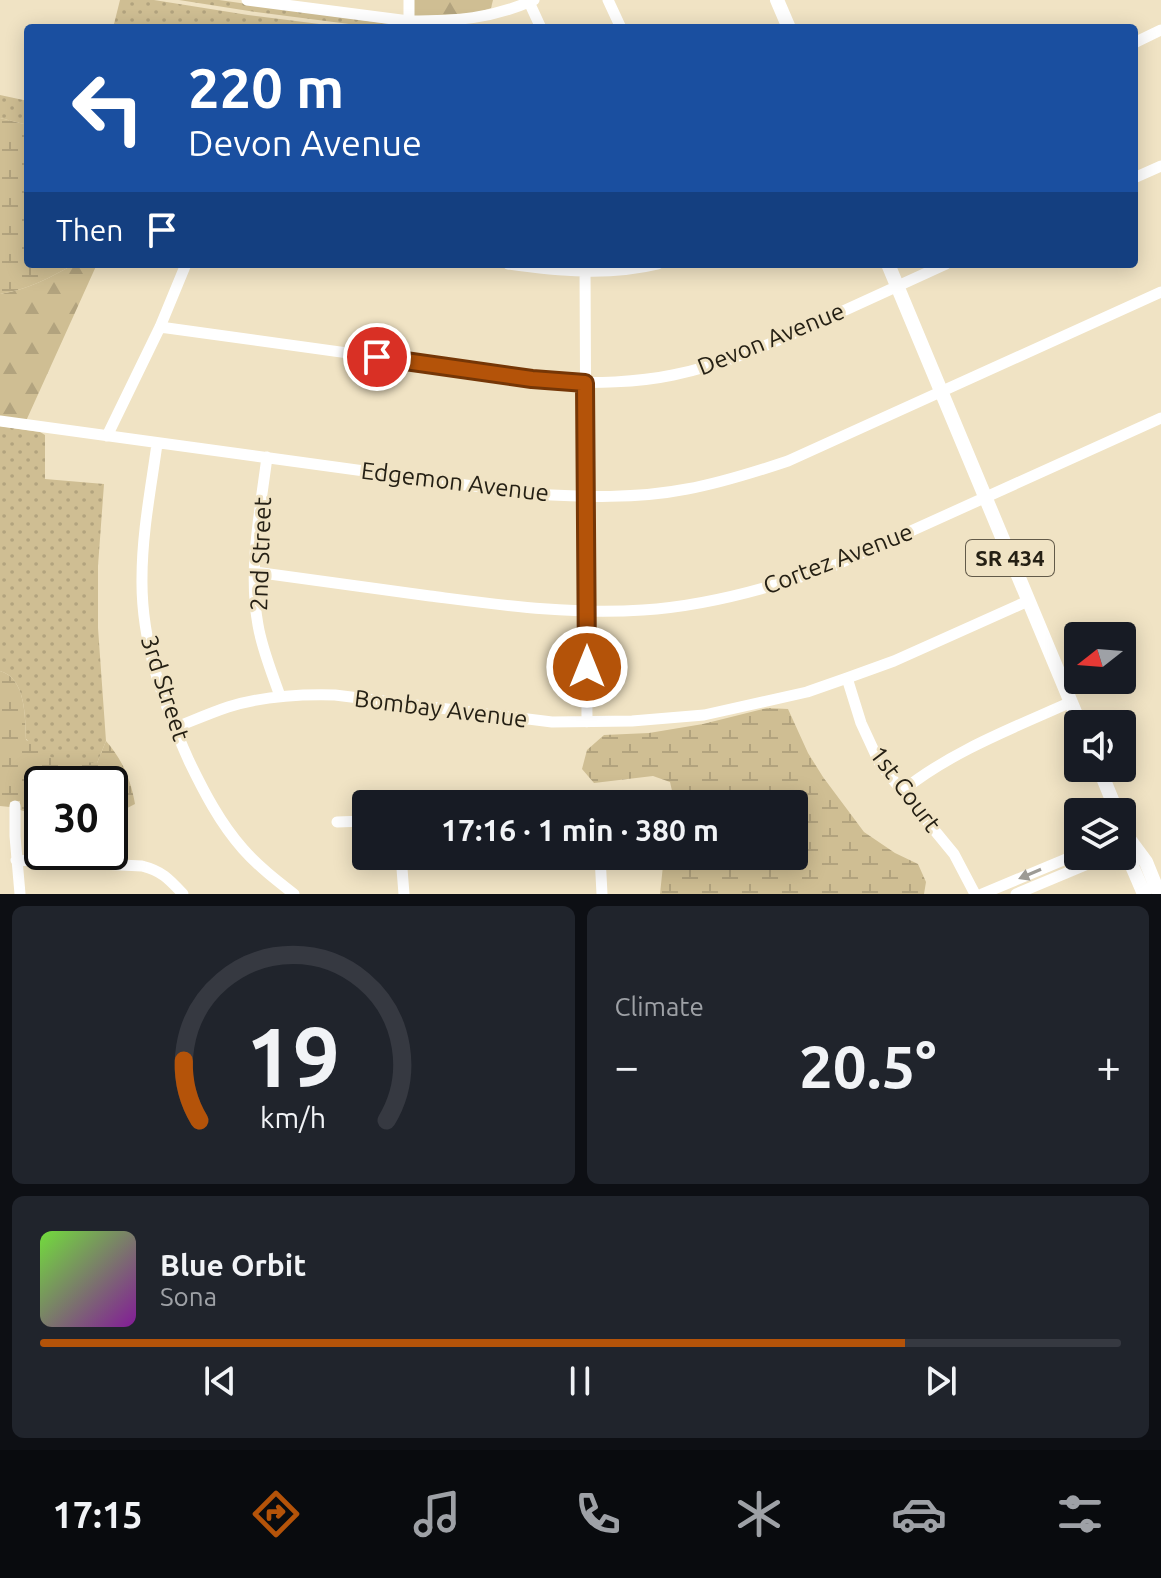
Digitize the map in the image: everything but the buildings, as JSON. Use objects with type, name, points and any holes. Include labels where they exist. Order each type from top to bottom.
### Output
[{"type":"main road","points":[[777,0],[787,24]]},
{"type":"main road","name":"SR 434","points":[[890,268],[1074,710]]},
{"type":"main road","points":[[1136,852],[1146,862],[1159,894]]},
{"type":"main road","points":[[1134,870],[1144,894]]},
{"type":"street","points":[[250,0],[409,21],[460,21],[488,16],[532,1],[540,24]]},
{"type":"street","points":[[409,0],[409,21]]},
{"type":"street","points":[[608,0],[619,24]]},
{"type":"street","points":[[1138,41],[1161,30]]},
{"type":"street","points":[[1138,176],[1161,166]]},
{"type":"street","points":[[107,436],[160,327],[184,268]]},
{"type":"street","points":[[587,722],[585,268],[611,271],[631,268]]},
{"type":"street","name":"Devon Avenue","points":[[160,327],[532,379],[585,383],[640,380],[713,365],[767,345],[937,268]]},
{"type":"street","name":"Edgemon Avenue","points":[[0,421],[532,494],[624,496],[659,493],[732,479],[788,461],[1161,292]]},
{"type":"street","name":"Cortez Avenue","points":[[255,572],[542,610],[644,610],[722,599],[838,564],[1161,418]]},
{"type":"street","name":"3rd Street","points":[[157,444],[143,550],[143,607],[151,657],[162,696],[200,785],[222,822],[263,870],[294,894]]},
{"type":"street","name":"2nd Street","points":[[267,457],[256,547],[254,597],[258,626],[280,696]]},
{"type":"street","name":"Bombay Avenue","points":[[174,728],[228,707],[280,696],[335,695],[552,722],[632,721],[704,715],[807,692],[847,678],[894,661],[1028,601]]},
{"type":"street","name":"1st Court","points":[[847,678],[869,743],[880,764],[954,854],[975,894]]},
{"type":"street","points":[[902,791],[927,771],[958,753],[1071,702]]},
{"type":"street","points":[[15,806],[20,894]]},
{"type":"street","points":[[337,822],[352,821]]},
{"type":"street","points":[[16,860],[142,866],[157,870],[169,878],[183,894]]},
{"type":"street","points":[[982,894],[1064,860]]},
{"type":"street","points":[[402,870],[404,894]]},
{"type":"street","points":[[601,870],[602,894]]},
{"type":"street","points":[[1016,894],[1073,870]]},
{"type":"green space","points":[[120,0],[154,0],[319,24],[114,24]]},
{"type":"green space","points":[[179,0],[219,0],[390,24],[349,24]]},
{"type":"green space","points":[[414,0],[493,0],[491,8],[477,13],[414,17]]},
{"type":"green space","points":[[0,95],[24,100],[24,124],[0,118]]},
{"type":"green space","points":[[0,118],[24,124],[24,268],[67,268],[29,286],[0,294]]},
{"type":"green space","points":[[67,268],[95,268],[26,421],[0,416],[0,294]]},
{"type":"green space","points":[[0,426],[45,435],[45,479],[104,484],[98,566],[98,628],[106,741],[97,763],[47,756],[26,739],[19,690],[9,675],[0,671]]},
{"type":"green space","points":[[0,671],[9,675],[19,690],[26,740],[97,763],[106,741],[123,766],[24,766],[24,811],[20,810],[20,801],[10,802],[10,807],[0,806]]},
{"type":"green space","points":[[767,708],[788,709],[808,753],[864,832],[918,864],[926,882],[924,894],[660,894],[663,870],[808,870],[808,790],[672,790],[670,782],[653,776],[594,783],[582,769],[587,750],[604,735],[649,733]]},
{"type":"green space","points":[[128,778],[131,787],[135,804],[128,808]]},
{"type":"route","points":[[377,357],[532,379],[585,383],[587,667]]}]
